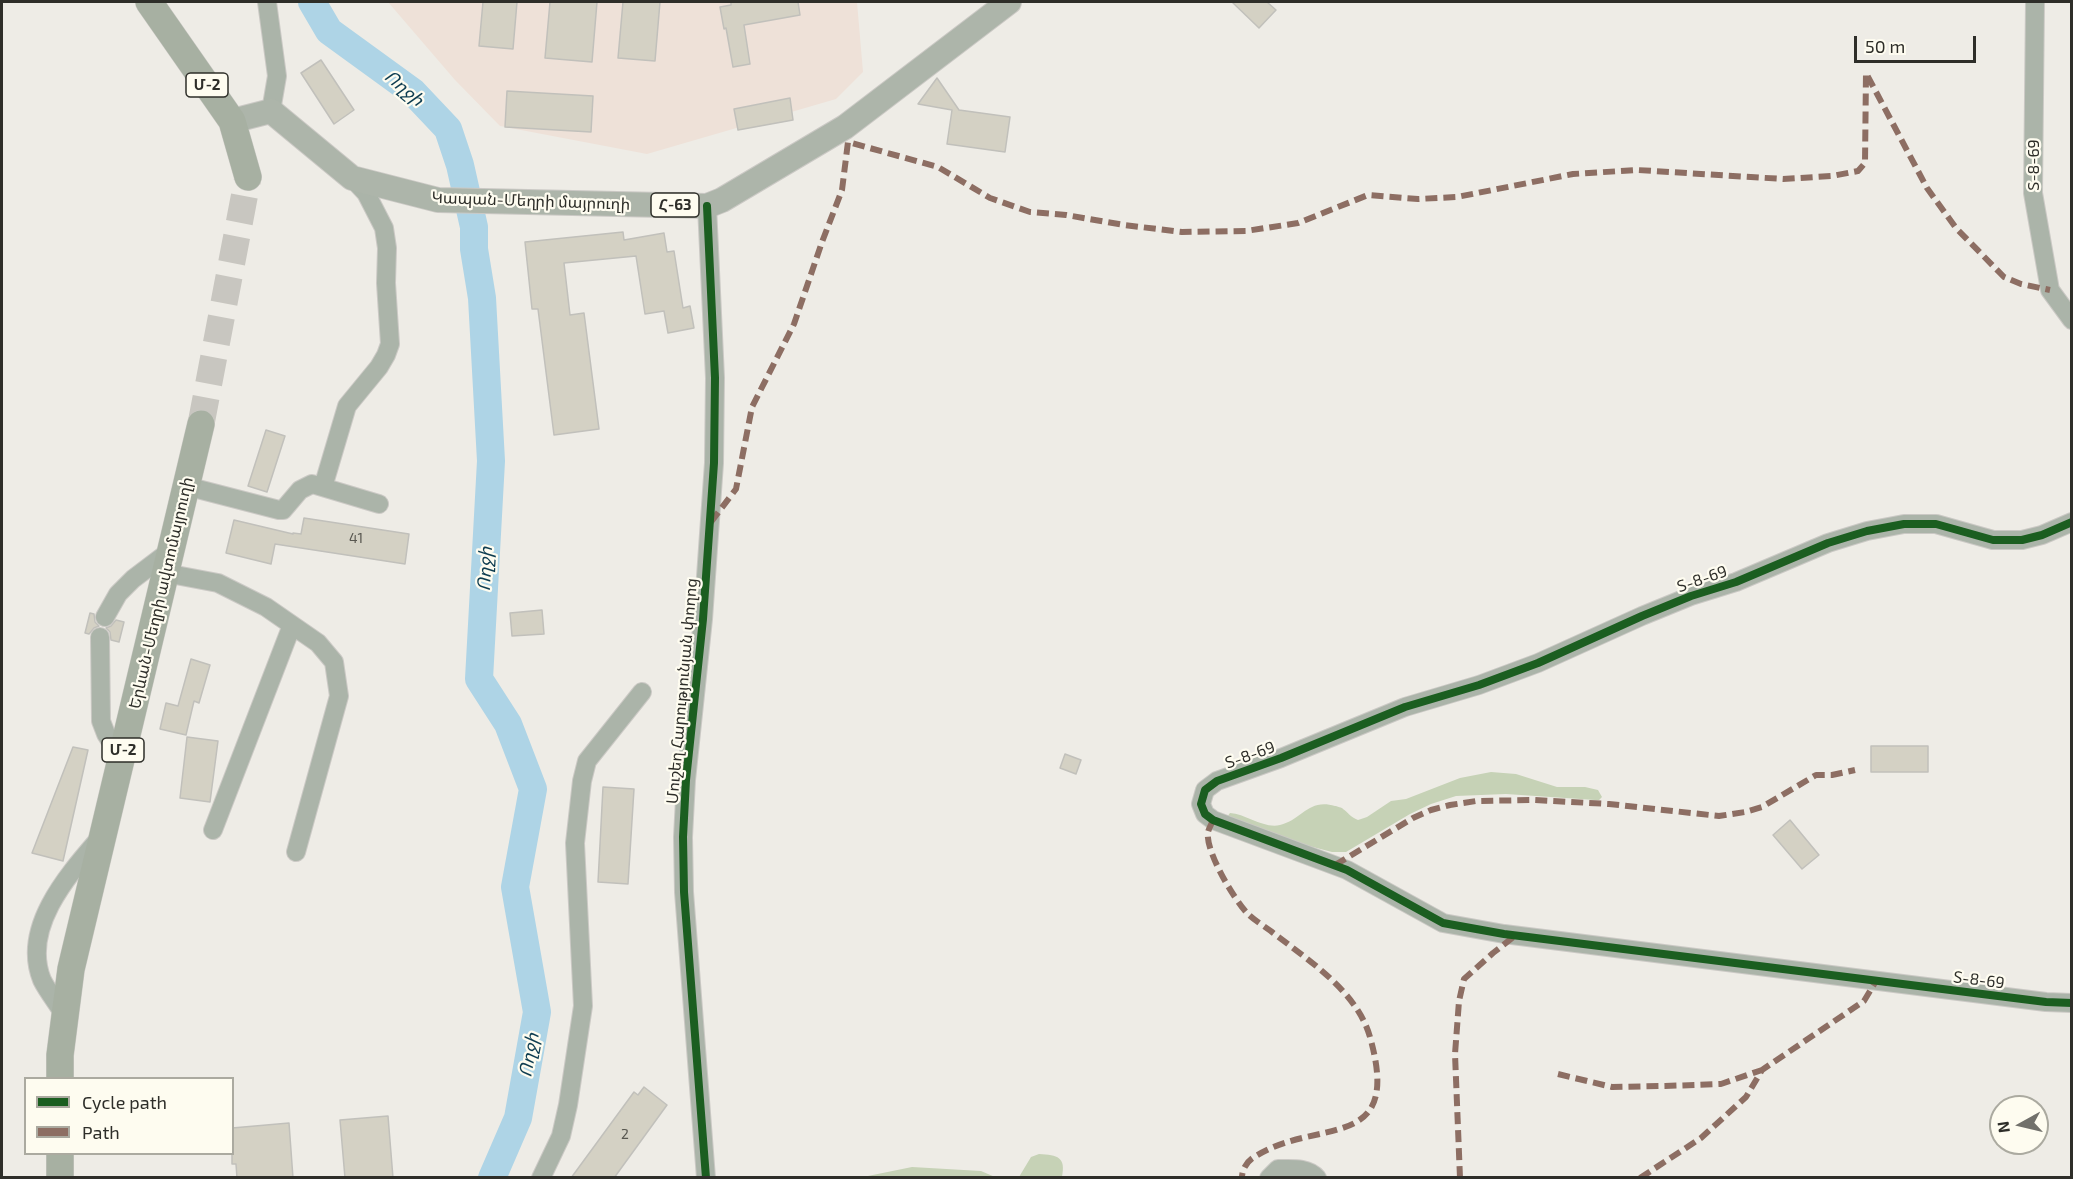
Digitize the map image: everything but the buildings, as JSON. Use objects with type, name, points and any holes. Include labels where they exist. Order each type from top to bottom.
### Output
[{"type":"highway","name":"Մ-2","points":[[149,2],[232,121],[248,177]]},
{"type":"highway","name":"Երևան-Մեղրի ավտոմայրուղի","points":[[60,1077],[71,969],[201,424]]},
{"type":"highway","points":[[60,1155],[60,1178]]},
{"type":"main road","name":"Կապան-Մեղրի մայրուղի","points":[[271,111],[352,178],[438,200],[707,206],[722,200],[845,127],[1009,2]]},
{"type":"main road","points":[[232,121],[271,111]]},
{"type":"street","points":[[267,2],[277,76],[271,111]]},
{"type":"street","name":"Տ-8-69","points":[[2035,2],[2033,193],[2050,290],[2072,320]]},
{"type":"street","points":[[323,487],[347,406],[379,367],[390,344],[386,283],[387,248],[384,228],[366,193],[352,178]]},
{"type":"street","name":"Մուշեղ Հարությունյան փողոց","points":[[706,1178],[684,903],[683,837],[714,463],[715,378],[707,206]]},
{"type":"street","points":[[186,486],[279,510],[283,510],[307,485],[312,484],[379,504]]},
{"type":"street","name":"Տ-8-69","points":[[2072,522],[2042,535],[2022,540],[1993,540],[1936,524],[1904,524],[1867,531],[1828,543],[1736,582],[1690,596],[1641,616],[1538,663],[1479,685],[1405,707],[1281,758],[1217,781],[1206,790],[1201,804],[1204,814],[1214,820],[1347,870],[1443,923],[1504,934],[2046,1002],[2072,1003]]},
{"type":"street","points":[[105,617],[118,594],[134,579],[168,562],[266,607],[318,643],[334,662],[339,696],[297,852]]},
{"type":"street","points":[[213,830],[292,625]]},
{"type":"street","points":[[100,637],[101,721],[106,734],[121,757]]},
{"type":"street","points":[[541,1178],[561,1136],[583,1006],[575,843],[582,781],[586,762],[642,692]]},
{"type":"street","points":[[65,1016],[43,981],[40,972],[37,951],[43,922],[67,876],[103,834]]},
{"type":"street","points":[[1269,1178],[1278,1169],[1299,1169],[1313,1173],[1317,1178]]},
{"type":"shaded area","points":[[388,2],[857,2],[863,72],[836,99],[647,154],[500,126],[455,80]]},
{"type":"green space","points":[[1491,772],[1516,774],[1557,787],[1585,787],[1598,790],[1602,797],[1595,800],[1506,794],[1456,796],[1410,814],[1346,852],[1332,852],[1309,846],[1227,817],[1230,813],[1274,826],[1294,819],[1312,807],[1326,804],[1342,808],[1358,820],[1367,817],[1391,801],[1406,799],[1460,778]]},
{"type":"green space","points":[[1039,1154],[1059,1158],[1063,1165],[1062,1177],[1019,1177],[1031,1157]]},
{"type":"green space","points":[[912,1167],[981,1171],[995,1177],[863,1177]]},
{"type":"waterway","name":"Ողջի","points":[[312,2],[329,31],[413,92],[448,129],[460,165],[474,227],[474,249],[482,298],[491,461],[479,679],[508,724],[533,789],[515,887],[537,1012],[518,1118],[492,1178]]},
{"type":"tunnel","points":[[201,424],[248,177]]},
{"type":"marked path","points":[[711,522],[736,489],[752,407],[794,324],[842,190],[848,142],[938,167],[990,198],[1030,212],[1182,232],[1246,231],[1298,223],[1368,195],[1418,199],[1457,197],[1573,174],[1637,170],[1783,179],[1832,176],[1858,171],[1865,163],[1866,73],[1927,188],[1956,228],[2004,277],[2021,284],[2050,290]]},
{"type":"marked path","points":[[1335,865],[1413,818],[1450,805],[1476,801],[1534,800],[1609,804],[1719,816],[1762,807],[1816,775],[1832,775],[1855,770]]},
{"type":"marked path","points":[[1213,820],[1208,832],[1211,851],[1235,897],[1250,916],[1315,965],[1343,991],[1364,1020],[1370,1037],[1377,1074],[1375,1099],[1365,1116],[1349,1126],[1280,1144],[1256,1156],[1246,1165],[1242,1178]]},
{"type":"marked path","points":[[1460,1178],[1455,1054],[1459,1001],[1464,979],[1516,935]]},
{"type":"marked path","points":[[1640,1178],[1701,1138],[1746,1097],[1762,1070],[1864,1001],[1876,981]]},
{"type":"marked path","points":[[1558,1074],[1612,1087],[1665,1086],[1721,1084],[1762,1070]]},
{"type":"cycle path","points":[[706,1178],[684,892],[683,837],[686,780],[703,619],[714,463],[715,378],[707,206]]},
{"type":"cycle path","points":[[2072,522],[2042,535],[2022,540],[1993,540],[1936,524],[1904,524],[1867,531],[1828,543],[1736,582],[1691,596],[1642,616],[1538,663],[1479,685],[1405,707],[1281,758],[1217,781],[1205,790],[1201,804],[1205,814],[1213,820],[1347,870],[1443,923],[1504,934],[2046,1002],[2072,1003]]}]
